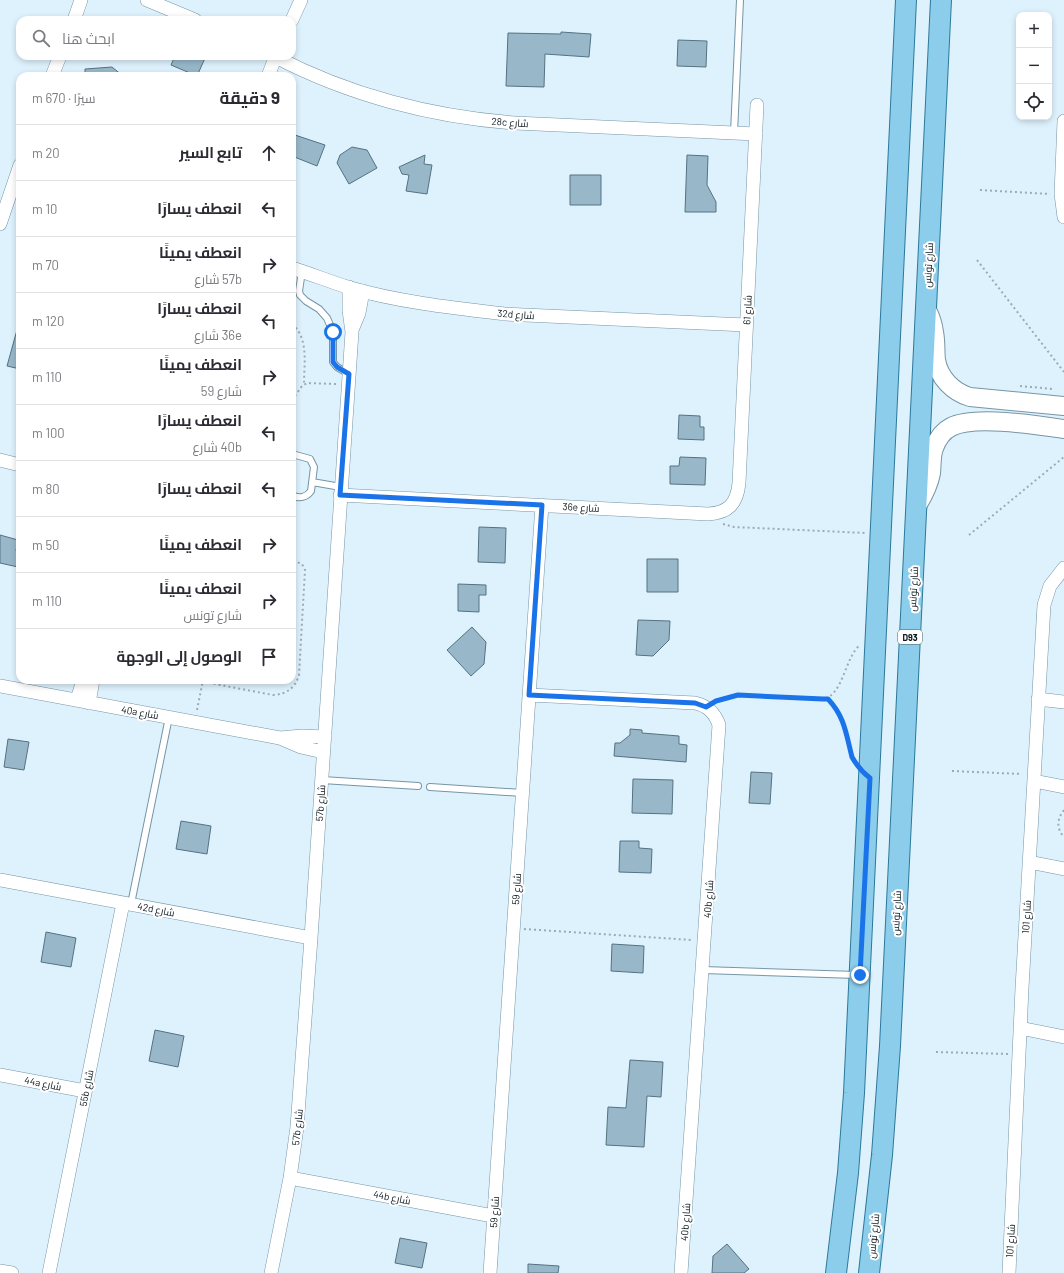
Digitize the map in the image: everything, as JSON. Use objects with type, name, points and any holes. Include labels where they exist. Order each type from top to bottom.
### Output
[{"type":"main road","points":[[836,1273],[848,1173],[854,1085],[870,778],[906,0]]},
{"type":"main road","name":"شارع تونس","points":[[869,1273],[881,1162],[886,1098],[917,506],[941,0]]},
{"type":"street","points":[[76,16],[82,0]]},
{"type":"street","points":[[147,0],[185,16]]},
{"type":"street","points":[[294,16],[301,0]]},
{"type":"street","points":[[54,72],[58,60]]},
{"type":"street","points":[[269,72],[274,60]]},
{"type":"street","name":"28c شارع","points":[[283,60],[317,76],[370,95],[404,105],[452,115],[515,123],[756,134]]},
{"type":"street","name":"شارع 61","points":[[725,511],[734,502],[738,490],[757,105]]},
{"type":"street","points":[[1064,121],[1061,194],[1064,217]]},
{"type":"street","points":[[0,224],[16,177]]},
{"type":"street","name":"32d شارع","points":[[297,270],[364,291],[434,305],[505,314],[746,325]]},
{"type":"street","name":"57b شارع","points":[[271,1273],[290,1178],[297,1127],[352,332],[349,310],[349,287]]},
{"type":"street","name":"57b شارع","points":[[352,332],[359,313],[364,291]]},
{"type":"street","points":[[926,307],[934,332],[936,360],[948,385],[957,392],[970,397],[1064,406]]},
{"type":"street","points":[[917,506],[929,481],[932,456],[937,442],[951,427],[960,424],[986,421],[1040,425],[1064,429]]},
{"type":"street","points":[[0,460],[16,464]]},
{"type":"street","name":"36e شارع","points":[[341,491],[542,505],[708,514],[725,511]]},
{"type":"street","name":"شارع 59","points":[[490,1273],[542,505]]},
{"type":"street","name":"شارع 101","points":[[1009,1273],[1020,1028],[1044,605],[1050,586],[1064,568]]},
{"type":"street","points":[[83,684],[83,702]]},
{"type":"street","points":[[83,702],[91,684]]},
{"type":"street","name":"40a شارع","points":[[0,686],[280,738],[301,747],[324,752]]},
{"type":"street","points":[[529,695],[695,703],[706,707]]},
{"type":"street","points":[[1038,699],[1064,702]]},
{"type":"street","name":"40b شارع","points":[[681,1273],[720,731],[714,714],[706,707]]},
{"type":"street","name":"40a شارع","points":[[280,738],[302,736],[324,737]]},
{"type":"street","points":[[1034,778],[1064,787]]},
{"type":"street","points":[[1029,862],[1064,869]]},
{"type":"street","name":"42d شارع","points":[[0,880],[311,938]]},
{"type":"street","name":"55b شارع","points":[[49,1273],[86,1091],[127,903]]},
{"type":"street","points":[[1020,1028],[1064,1037]]},
{"type":"street","name":"44a شارع","points":[[0,1075],[86,1091]]},
{"type":"street","name":"44b شارع","points":[[290,1178],[493,1216]]},
{"type":"street","points":[[0,1271],[12,1273]]},
{"type":"lane","points":[[734,133],[740,0]]},
{"type":"lane","points":[[297,270],[300,295],[306,301],[320,309],[327,318],[333,332],[333,362],[348,379]]},
{"type":"lane","points":[[296,455],[306,457],[313,462],[314,466],[311,491],[305,497],[296,497]]},
{"type":"lane","points":[[312,482],[341,491]]},
{"type":"lane","points":[[127,903],[169,717]]},
{"type":"lane","points":[[322,780],[418,786]]},
{"type":"lane","points":[[430,787],[522,793]]},
{"type":"lane","points":[[703,970],[860,975]]},
{"type":"path","points":[[980,190],[1061,194]]},
{"type":"path","points":[[977,260],[1064,372]]},
{"type":"path","points":[[296,328],[299,331],[303,342],[304,384]]},
{"type":"path","points":[[296,395],[304,384],[310,382],[348,379]]},
{"type":"path","points":[[1018,386],[1040,387],[1056,390]]},
{"type":"path","points":[[969,535],[1064,457]]},
{"type":"path","points":[[708,514],[720,522],[734,527],[881,534]]},
{"type":"path","points":[[296,562],[302,564],[304,570],[299,675],[296,684]]},
{"type":"path","points":[[706,707],[716,701],[738,695],[828,699],[835,691],[855,649],[864,642],[876,639]]},
{"type":"path","points":[[194,722],[202,684]]},
{"type":"path","points":[[218,684],[273,695],[280,695],[287,692],[296,684]]},
{"type":"path","points":[[828,699],[842,718],[852,757],[855,763],[864,774],[870,778]]},
{"type":"path","points":[[952,771],[1034,778]]},
{"type":"path","points":[[1064,810],[1060,815],[1058,824],[1064,837]]},
{"type":"path","points":[[513,928],[705,940]]},
{"type":"path","points":[[936,1052],[1019,1055]]},
{"type":"building","points":[[561,32],[591,34],[589,57],[545,54],[544,87],[506,86],[508,33],[561,34]]},
{"type":"building","points":[[678,40],[707,41],[706,67],[677,66]]},
{"type":"building","points":[[173,60],[204,60],[199,72],[188,72],[171,65]]},
{"type":"building","points":[[112,67],[118,72],[85,72],[85,69]]},
{"type":"building","points":[[296,135],[325,145],[317,166],[296,158]]},
{"type":"building","points":[[352,147],[367,150],[377,168],[349,184],[337,163],[340,155]]},
{"type":"building","points":[[425,155],[424,164],[432,165],[427,194],[406,191],[409,175],[402,174],[399,167]]},
{"type":"building","points":[[687,155],[708,156],[707,185],[716,202],[716,212],[685,212]]},
{"type":"building","points":[[570,175],[601,175],[601,205],[570,205]]},
{"type":"building","points":[[16,334],[16,368],[7,366]]},
{"type":"building","points":[[679,415],[700,416],[700,427],[704,427],[704,440],[678,439]]},
{"type":"building","points":[[680,457],[706,458],[705,485],[670,484],[670,466],[679,466]]},
{"type":"building","points":[[479,527],[506,528],[505,563],[478,562]]},
{"type":"building","points":[[0,535],[16,539],[16,567],[0,563]]},
{"type":"building","points":[[647,559],[678,559],[678,592],[647,592]]},
{"type":"building","points":[[458,584],[486,585],[486,595],[479,595],[479,612],[458,611]]},
{"type":"building","points":[[638,620],[670,621],[669,640],[653,656],[636,655]]},
{"type":"building","points":[[472,627],[486,642],[484,664],[471,676],[447,650]]},
{"type":"building","points":[[630,729],[642,730],[642,733],[679,736],[679,744],[687,745],[686,762],[614,756],[615,743],[620,743],[630,735]]},
{"type":"building","points":[[8,739],[29,742],[24,770],[4,767]]},
{"type":"building","points":[[751,772],[772,773],[770,804],[749,803]]},
{"type":"building","points":[[633,779],[673,780],[672,814],[632,813]]},
{"type":"building","points":[[181,821],[211,826],[207,854],[176,849]]},
{"type":"building","points":[[620,841],[639,841],[639,848],[652,849],[651,873],[619,872]]},
{"type":"building","points":[[46,932],[76,938],[71,967],[41,962]]},
{"type":"building","points":[[612,944],[644,946],[643,973],[611,971]]},
{"type":"building","points":[[155,1030],[184,1036],[178,1067],[149,1061]]},
{"type":"building","points":[[630,1060],[663,1062],[661,1097],[647,1096],[644,1147],[606,1145],[608,1107],[626,1108]]},
{"type":"building","points":[[400,1238],[427,1243],[422,1268],[395,1263]]},
{"type":"building","points":[[727,1244],[749,1269],[744,1273],[712,1273],[713,1256]]},
{"type":"building","points":[[528,1264],[559,1266],[558,1273],[528,1273]]},
{"type":"route","points":[[333,332],[332,359],[334,365],[349,374],[340,495],[542,505],[529,695],[695,703],[706,707],[716,701],[738,695],[828,699],[832,703],[842,718],[852,757],[855,763],[864,774],[870,778],[860,975]]}]
